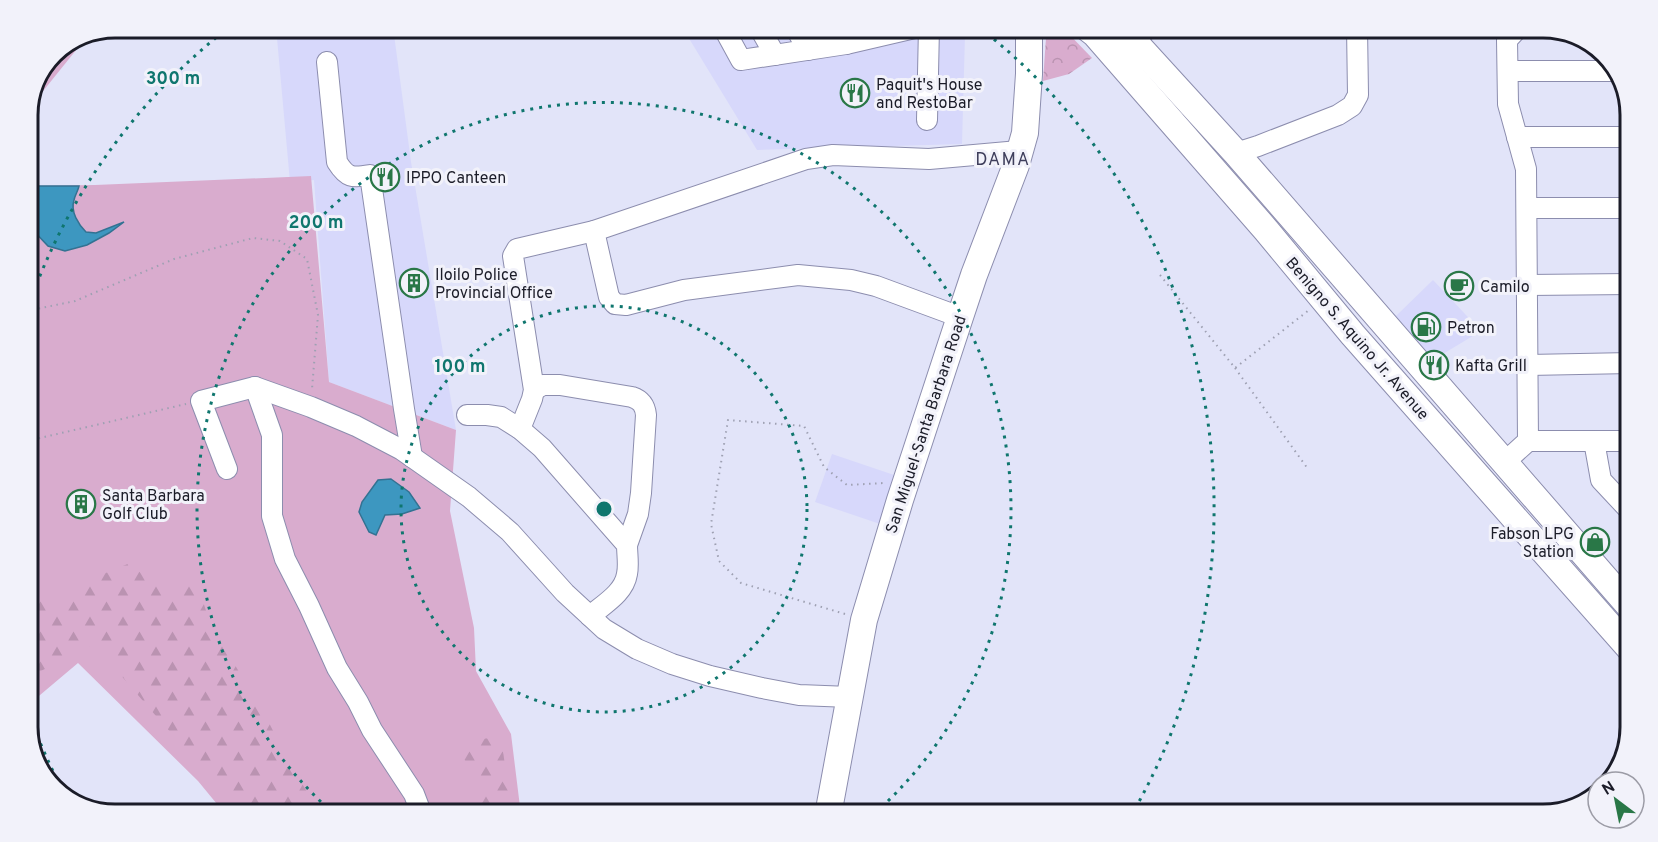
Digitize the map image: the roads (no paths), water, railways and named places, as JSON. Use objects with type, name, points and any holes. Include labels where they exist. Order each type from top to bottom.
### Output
[{"type":"main road","name":"San Miguel-Santa Barbara Road","points":[[830,804],[864,620],[900,500],[960,317],[1024,133],[1031,38]]},
{"type":"main road","name":"Benigno S. Aquino Jr. Avenue","points":[[1099,38],[1323,299],[1620,637]]},
{"type":"main road","name":"Benigno S. Aquino Jr. Avenue","points":[[1141,38],[1236,153],[1506,461],[1620,595]]},
{"type":"main road","points":[[1266,230],[1287,212]]},
{"type":"street","points":[[729,38],[741,60],[872,38]]},
{"type":"street","points":[[765,38],[775,55]]},
{"type":"street","points":[[801,38],[808,50]]},
{"type":"street","points":[[833,38],[839,43],[846,44]]},
{"type":"street","points":[[927,120],[929,38]]},
{"type":"street","points":[[1236,153],[1338,115],[1352,106],[1358,95],[1358,38]]},
{"type":"street","points":[[1509,38],[1507,40],[1508,104],[1526,169],[1528,441]]},
{"type":"street","points":[[327,62],[337,162],[343,172],[351,177],[370,175],[412,457]]},
{"type":"street","points":[[1508,71],[1607,71]]},
{"type":"street","points":[[1517,136],[1620,137]]},
{"type":"street","points":[[520,429],[534,390],[513,256],[517,249],[594,231],[806,159],[833,155],[929,159],[1019,151]]},
{"type":"street","points":[[1527,208],[1620,208]]},
{"type":"street","points":[[594,231],[609,297],[615,304],[626,305],[684,290],[798,275],[851,280],[876,286],[960,317]]},
{"type":"street","points":[[1527,285],[1620,285]]},
{"type":"street","points":[[1528,365],[1620,363]]},
{"type":"street","points":[[534,390],[543,385],[567,386],[632,397],[638,399],[644,406],[646,415],[641,493],[638,514],[627,545],[628,571],[621,590],[590,616]]},
{"type":"street","points":[[255,387],[272,435],[272,516],[285,559],[337,668],[372,730],[414,794],[418,804]]},
{"type":"street","points":[[227,469],[201,401],[255,387],[311,406],[365,430],[402,450],[469,497],[510,532],[565,593],[604,629],[637,649],[672,664],[710,676],[799,695],[850,697]]},
{"type":"street","points":[[467,415],[501,417],[520,429],[542,448],[627,545]]},
{"type":"street","points":[[1506,461],[1528,441],[1620,441]]},
{"type":"street","points":[[1594,441],[1601,480],[1620,500]]},
{"type":"water","points":[[38,186],[79,186],[73,209],[78,222],[86,232],[96,233],[124,222],[87,245],[65,251],[48,246],[38,235]]},
{"type":"water","points":[[391,479],[409,492],[420,508],[402,514],[385,515],[376,535],[369,532],[359,512],[362,502],[378,480]]},
{"type":"place","name":"Paquit's House and RestoBar","points":[[855,93]]},
{"type":"place","name":"IPPO Canteen","points":[[385,177]]},
{"type":"place","name":"Iloilo Police Provincial Office","points":[[414,283]]},
{"type":"place","name":"Camilo","points":[[1459,286]]},
{"type":"place","name":"Petron","points":[[1426,327]]},
{"type":"place","name":"Kafta Grill","points":[[1434,365]]},
{"type":"place","name":"Santa Barbara Golf Club","points":[[81,504]]},
{"type":"place","name":"Fabson LPG Station","points":[[1595,542]]},
{"type":"district","name":"DAMA","points":[[1003,159]]}]
